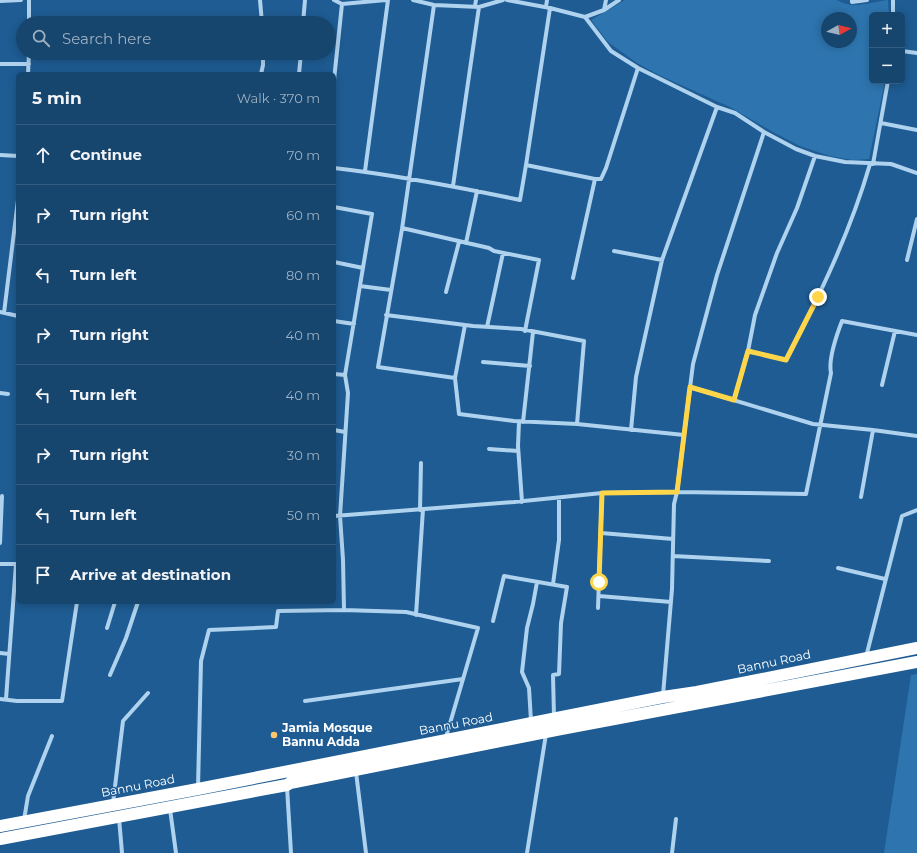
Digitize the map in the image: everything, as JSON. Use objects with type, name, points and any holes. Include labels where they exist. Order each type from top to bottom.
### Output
[{"type":"highway","name":"Bannu Road","points":[[0,826],[198,790],[917,648]]},
{"type":"highway","name":"Bannu Road","points":[[0,839],[547,732],[917,662]]},
{"type":"street","points":[[0,1],[21,0]]},
{"type":"street","points":[[29,0],[29,16]]},
{"type":"street","points":[[260,0],[261,16]]},
{"type":"street","points":[[304,16],[305,0]]},
{"type":"street","points":[[334,0],[342,4],[387,0],[365,171]]},
{"type":"street","points":[[413,0],[434,5],[477,7],[503,0]]},
{"type":"street","points":[[453,186],[477,7],[476,0]]},
{"type":"street","points":[[507,0],[548,7],[585,17],[604,10],[619,0]]},
{"type":"street","points":[[336,168],[365,171],[453,186],[520,200],[548,7],[547,0]]},
{"type":"street","points":[[604,10],[606,0]]},
{"type":"street","points":[[852,0],[852,2],[867,0]]},
{"type":"street","points":[[893,0],[893,12]]},
{"type":"street","points":[[335,72],[342,4]]},
{"type":"street","points":[[434,5],[410,179],[378,367],[455,378]]},
{"type":"street","points":[[585,17],[611,51],[638,68],[717,107],[735,113],[764,132],[796,149],[815,156],[845,162],[891,164],[917,173]]},
{"type":"street","points":[[905,51],[917,53]]},
{"type":"street","points":[[28,72],[29,60]]},
{"type":"street","points":[[261,72],[263,60]]},
{"type":"street","points":[[299,72],[300,60]]},
{"type":"street","points":[[0,64],[29,64]]},
{"type":"street","points":[[526,165],[601,179],[606,168],[638,68]]},
{"type":"street","points":[[748,351],[786,360],[812,310],[847,230],[872,164],[888,84]]},
{"type":"street","points":[[631,430],[636,377],[662,260],[717,107]]},
{"type":"street","points":[[881,123],[917,130]]},
{"type":"street","points":[[663,697],[671,602],[674,504],[677,492],[692,364],[717,275],[764,132]]},
{"type":"street","points":[[0,155],[16,156]]},
{"type":"street","points":[[734,400],[748,351],[755,315],[777,253],[797,208],[815,156]]},
{"type":"street","points":[[573,278],[595,179]]},
{"type":"street","points":[[466,243],[477,191]]},
{"type":"street","points":[[336,207],[372,214],[345,375],[348,393],[340,516],[344,610]]},
{"type":"street","points":[[16,214],[2,313],[16,316]]},
{"type":"street","points":[[907,260],[917,219]]},
{"type":"street","points":[[402,228],[502,253],[540,260],[525,331]]},
{"type":"street","points":[[446,292],[459,242]]},
{"type":"street","points":[[614,251],[662,260]]},
{"type":"street","points":[[486,327],[502,253]]},
{"type":"street","points":[[336,262],[363,268]]},
{"type":"street","points":[[360,286],[391,290]]},
{"type":"street","points":[[386,316],[515,329],[584,342],[577,424]]},
{"type":"street","points":[[336,321],[354,324]]},
{"type":"street","points":[[336,516],[522,502],[602,493],[677,492],[806,494],[831,373],[830,367],[837,334],[842,321],[917,335]]},
{"type":"street","points":[[465,325],[455,378],[459,414],[521,422],[577,424],[684,435]]},
{"type":"street","points":[[882,385],[895,330]]},
{"type":"street","points":[[522,502],[518,451],[530,366],[533,332]]},
{"type":"street","points":[[483,362],[530,366]]},
{"type":"street","points":[[336,374],[345,375]]},
{"type":"street","points":[[690,387],[820,426],[839,426],[917,436]]},
{"type":"street","points":[[0,393],[8,394]]},
{"type":"street","points":[[336,430],[345,432]]},
{"type":"street","points":[[861,497],[874,430]]},
{"type":"street","points":[[490,449],[518,451]]},
{"type":"street","points":[[416,615],[422,509],[421,463]]},
{"type":"street","points":[[598,608],[602,493]]},
{"type":"street","points":[[0,543],[2,496]]},
{"type":"street","points":[[553,584],[559,540],[559,498]]},
{"type":"street","points":[[866,657],[902,516],[917,510]]},
{"type":"street","points":[[601,533],[673,539]]},
{"type":"street","points":[[673,556],[769,561]]},
{"type":"street","points":[[0,564],[16,564]]},
{"type":"street","points":[[838,568],[885,579]]},
{"type":"street","points":[[6,700],[16,575]]},
{"type":"street","points":[[493,621],[504,576],[567,587],[561,623],[559,674],[553,675],[554,719]]},
{"type":"street","points":[[532,724],[529,688],[522,672],[527,628],[537,582]]},
{"type":"street","points":[[598,596],[671,602]]},
{"type":"street","points":[[0,700],[17,702],[62,701],[77,604]]},
{"type":"street","points":[[107,628],[114,604]]},
{"type":"street","points":[[110,675],[126,638],[137,604]]},
{"type":"street","points":[[198,790],[201,661],[209,630],[276,627],[278,610],[406,612],[478,628],[445,740]]},
{"type":"street","points":[[0,653],[9,654]]},
{"type":"street","points":[[305,701],[463,679]]},
{"type":"street","points":[[112,806],[123,721],[148,693]]},
{"type":"street","points":[[527,853],[547,732]]},
{"type":"street","points":[[24,822],[28,796],[52,736]]},
{"type":"street","points":[[356,770],[366,853]]},
{"type":"street","points":[[287,784],[291,853]]},
{"type":"street","points":[[170,806],[176,853]]},
{"type":"street","points":[[119,816],[122,853]]},
{"type":"street","points":[[672,853],[676,819]]},
{"type":"shaded area","points":[[625,0],[837,0],[843,3],[855,5],[888,0],[889,12],[869,12],[869,84],[884,84],[869,159],[853,160],[830,156],[800,146],[730,107],[659,75],[637,63],[608,42],[591,20]]},
{"type":"shaded area","points":[[917,674],[917,853],[884,853],[911,675]]},
{"type":"place","name":"Jamia Mosque Bannu Adda","points":[[274,735]]},
{"type":"route","points":[[599,582],[602,493],[677,492],[690,387],[734,400],[748,351],[786,360],[818,297]]}]
